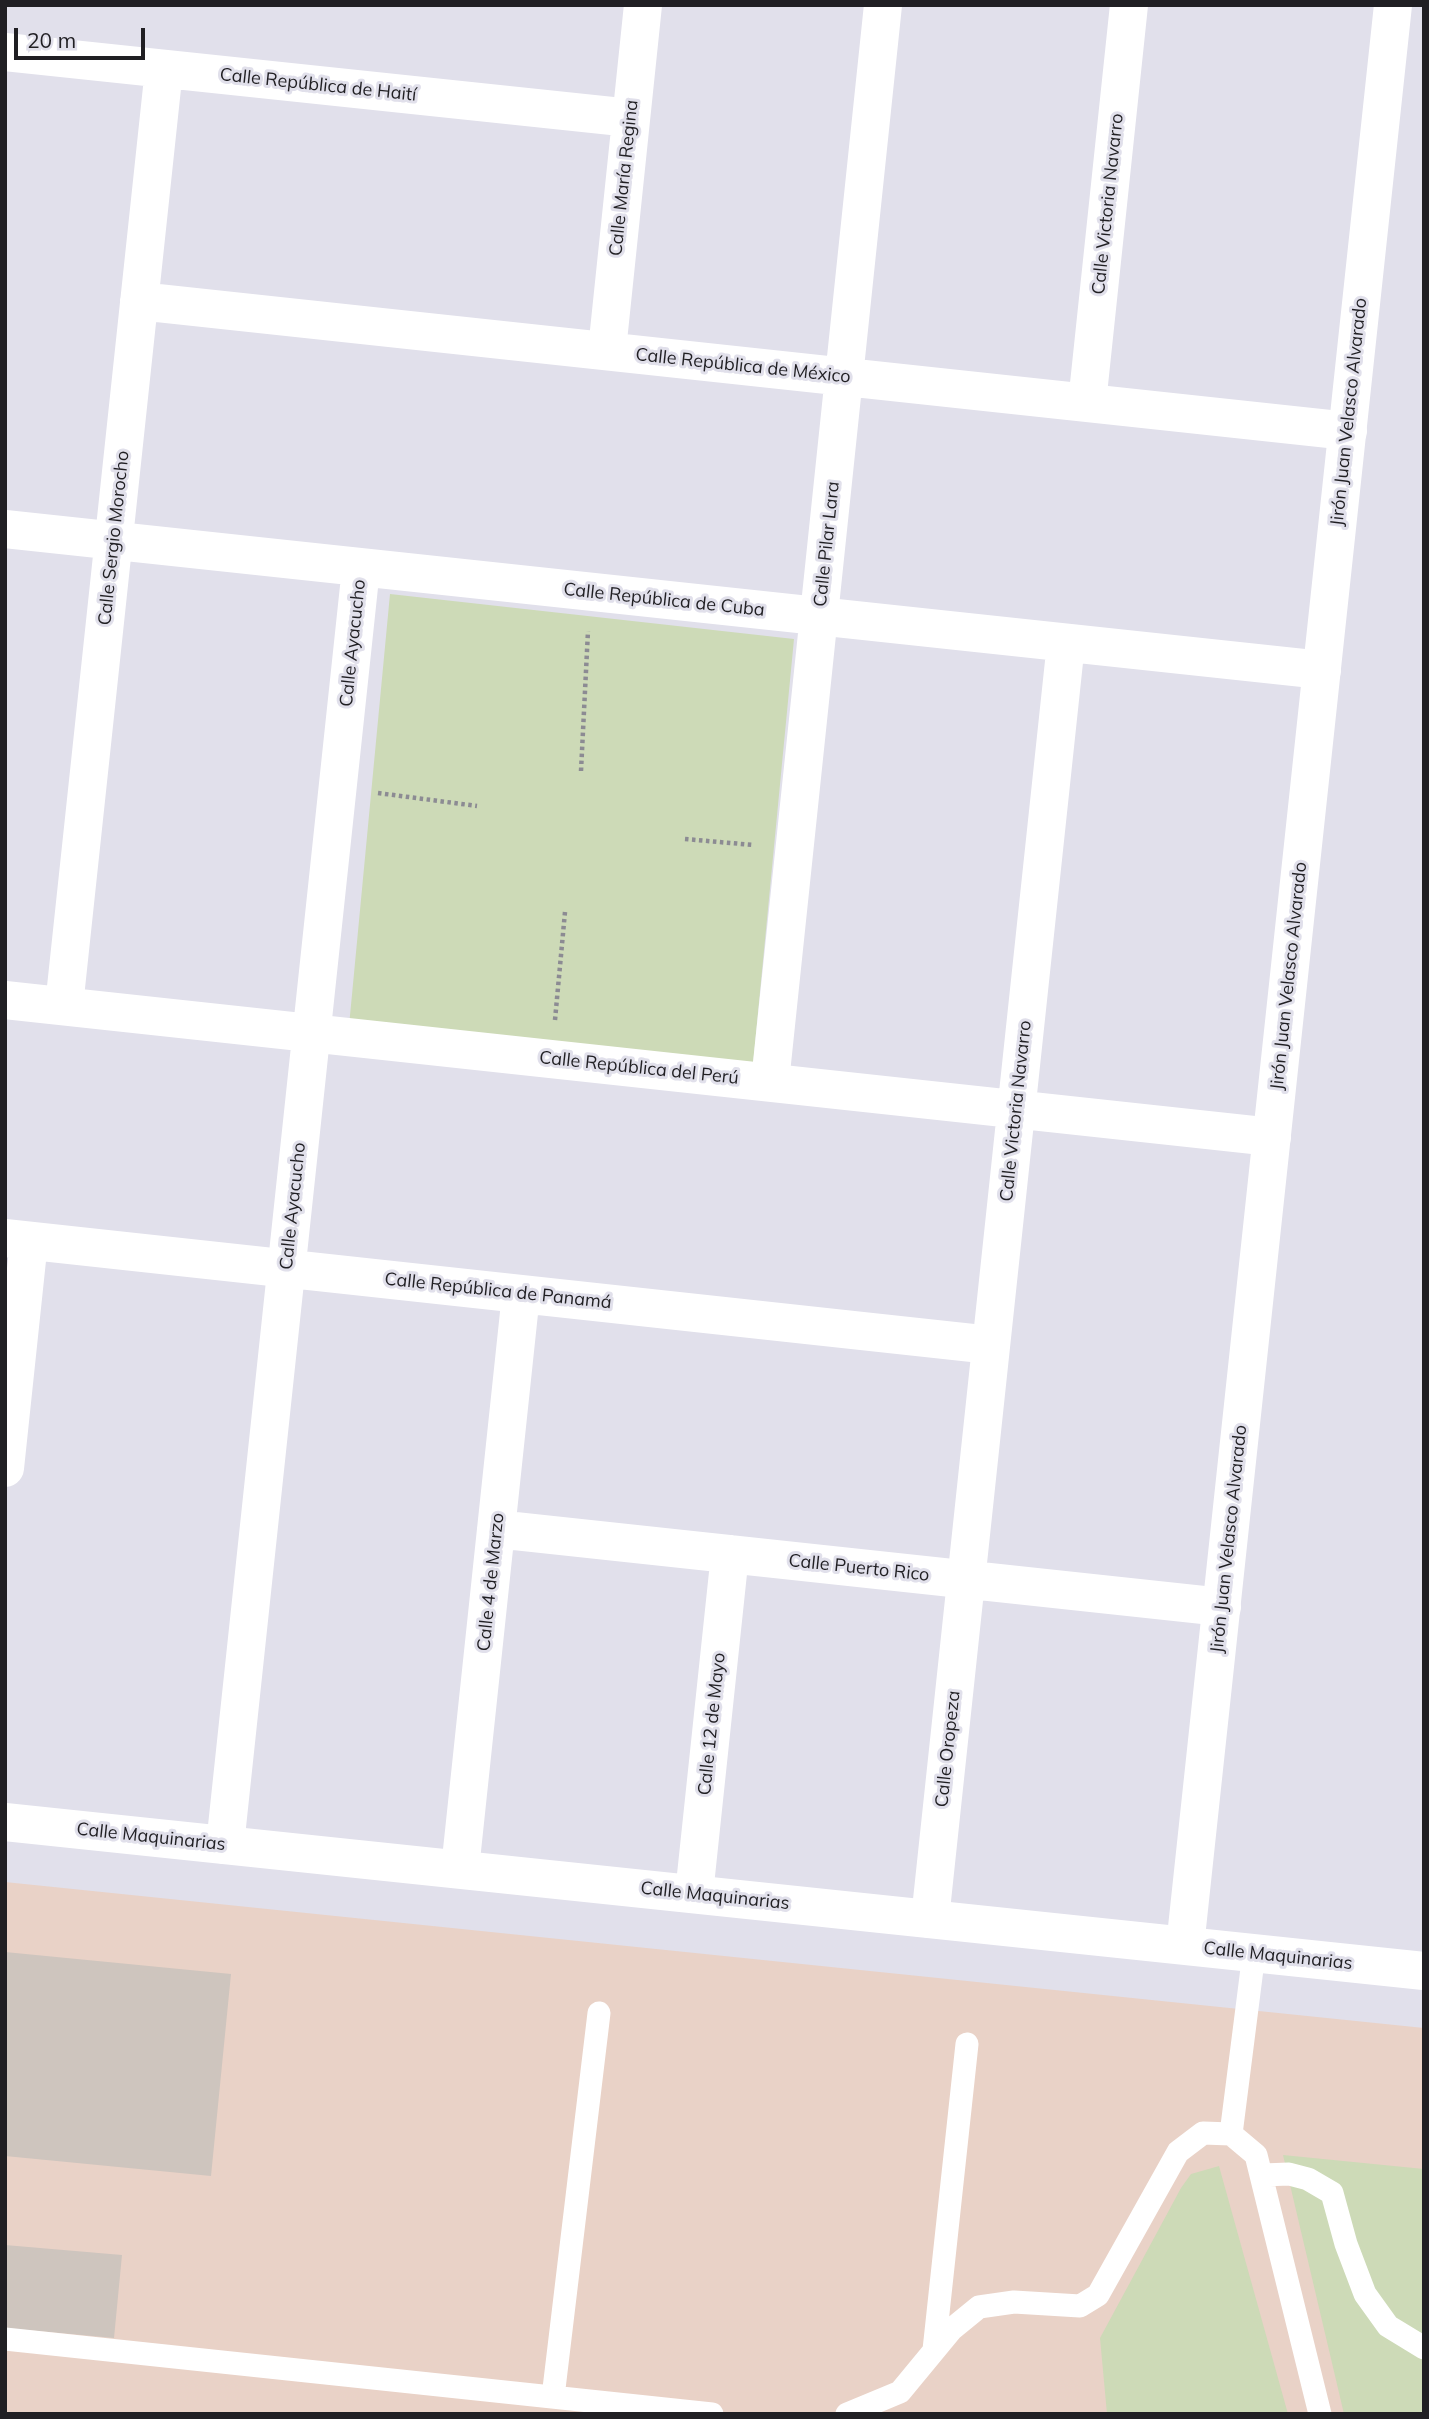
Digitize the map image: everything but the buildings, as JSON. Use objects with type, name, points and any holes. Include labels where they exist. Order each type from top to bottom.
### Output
[{"type":"street","name":"Calle María Regina","points":[[607,351],[643,5]]},
{"type":"street","name":"Calle Pilar Lara","points":[[770,1082],[883,5]]},
{"type":"street","name":"Calle Victoria Navarro","points":[[1087,403],[1129,5]]},
{"type":"street","name":"Jirón Juan Velasco Alvarado","points":[[1185,1946],[1393,5]]},
{"type":"street","name":"Calle República de Haití","points":[[5,52],[631,118]]},
{"type":"street","name":"Calle Sergio Morocho","points":[[64,1006],[164,69]]},
{"type":"street","name":"Calle República de México","points":[[139,301],[1348,430]]},
{"type":"street","name":"Calle República de Cuba","points":[[5,529],[1322,670]]},
{"type":"street","name":"Calle Ayacucho","points":[[225,1845],[361,568]]},
{"type":"street","name":"Calle Victoria Navarro","points":[[966,1580],[1066,643]]},
{"type":"street","name":"Calle República del Perú","points":[[5,1000],[1272,1137]]},
{"type":"street","name":"Calle República de Panamá","points":[[17,1240],[991,1345]]},
{"type":"street","points":[[5,1468],[17,1240]]},
{"type":"street","name":"Calle 4 de Marzo","points":[[460,1870],[521,1294]]},
{"type":"street","name":"Calle Puerto Rico","points":[[496,1529],[1222,1607]]},
{"type":"street","name":"Calle 12 de Mayo","points":[[694,1894],[730,1554]]},
{"type":"street","name":"Calle Oropeza","points":[[930,1919],[966,1580]]},
{"type":"street","name":"Calle Maquinarias","points":[[5,1822],[1424,1971]]},
{"type":"lane","points":[[1231,2134],[1254,1953]]},
{"type":"lane","points":[[553,2397],[599,2013]]},
{"type":"lane","points":[[934,2351],[967,2044]]},
{"type":"lane","points":[[847,2414],[900,2392],[952,2329],[979,2307],[1014,2302],[1080,2306],[1098,2295],[1178,2152],[1203,2133],[1231,2134],[1256,2155],[1320,2414]]},
{"type":"lane","points":[[1263,2175],[1289,2174],[1308,2179],[1332,2193],[1346,2244],[1365,2294],[1388,2326],[1424,2348]]},
{"type":"lane","points":[[5,2339],[712,2414]]},
{"type":"path","points":[[581,771],[590,592]]},
{"type":"path","points":[[338,788],[477,806]]},
{"type":"path","points":[[685,839],[794,849]]},
{"type":"path","points":[[551,1059],[565,912]]},
{"type":"shaded area","points":[[5,1882],[1424,2028],[1424,2414],[5,2414]]},
{"type":"green space","points":[[390,594],[794,639],[752,1075],[349,1026]]},
{"type":"green space","points":[[1283,2155],[1424,2169],[1424,2414],[1344,2414]]},
{"type":"green space","points":[[1219,2166],[1288,2414],[1107,2414],[1100,2338],[1181,2188],[1191,2174]]}]
